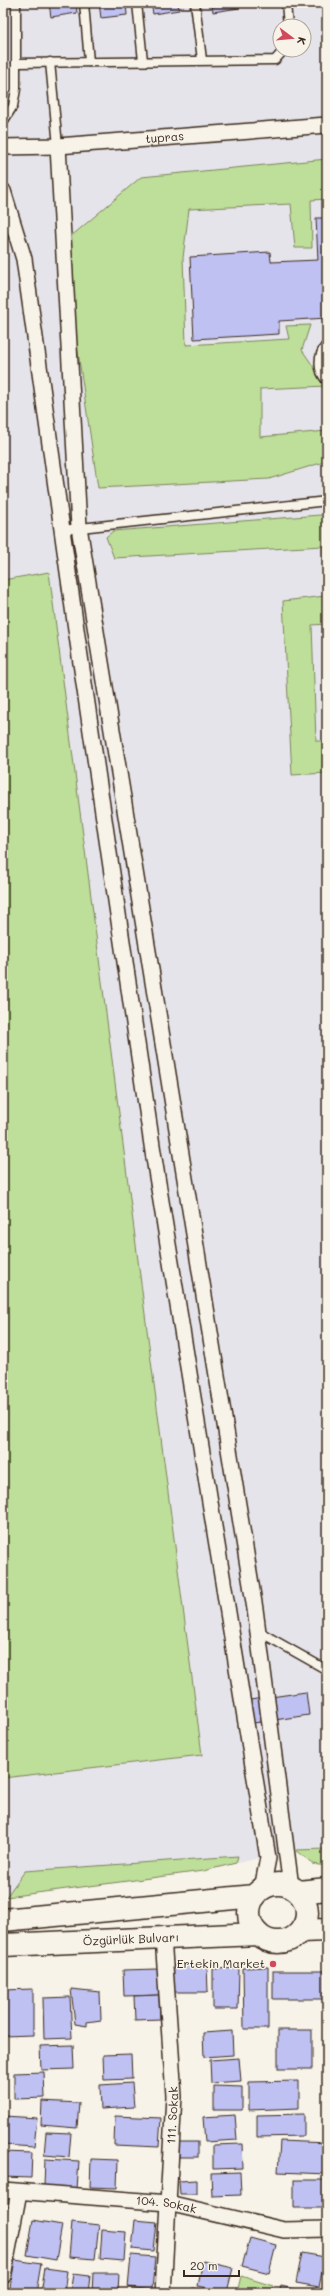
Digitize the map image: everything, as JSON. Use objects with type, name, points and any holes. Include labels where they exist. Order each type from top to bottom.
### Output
[{"type":"main road","points":[[3,1920],[259,1892],[276,1884],[295,1890],[327,1889]]},
{"type":"main road","points":[[259,1892],[249,1911],[250,1920],[258,1934],[266,1939],[276,1942],[294,1938],[301,1931],[307,1916],[307,1907],[295,1890]]},
{"type":"main road","points":[[301,1931],[327,1930]]},
{"type":"main road","name":"Özgürlük Bulvarı","points":[[3,1945],[258,1934]]},
{"type":"street","name":"tupras","points":[[3,147],[58,146],[327,125]]},
{"type":"street","points":[[58,146],[79,527],[258,1631],[295,1890]]},
{"type":"street","points":[[3,191],[24,259],[153,1152],[268,1858],[259,1892]]},
{"type":"street","name":"111. Sokak","points":[[163,1937],[174,2096],[163,2293]]},
{"type":"street","name":"104. Sokak","points":[[3,2190],[168,2203],[284,2230],[327,2229]]},
{"type":"street","points":[[3,2276],[19,2192]]},
{"type":"lane","points":[[3,122],[13,106],[16,89],[16,3]]},
{"type":"lane","points":[[84,3],[89,62]]},
{"type":"lane","points":[[137,3],[143,61]]},
{"type":"lane","points":[[195,3],[202,60]]},
{"type":"lane","points":[[286,3],[287,18]]},
{"type":"lane","points":[[16,63],[275,60],[277,58]]},
{"type":"lane","points":[[50,62],[58,146]]},
{"type":"lane","points":[[327,344],[321,353],[319,361],[320,370],[327,381]]},
{"type":"lane","points":[[62,530],[327,501]]},
{"type":"lane","points":[[258,1631],[327,1670]]},
{"type":"shaded area","points":[[3,3],[327,3],[327,1849],[290,1851],[203,1871],[3,1897]]},
{"type":"green space","points":[[327,159],[327,199],[311,200],[312,248],[295,248],[291,204],[189,209],[183,258],[186,345],[289,339],[286,326],[310,325],[302,350],[327,386],[260,389],[260,437],[327,431],[324,462],[269,479],[98,488],[62,244],[141,177]]},
{"type":"green space","points":[[320,515],[327,517],[327,624],[312,625],[316,741],[327,741],[327,773],[292,775],[283,601],[325,596],[323,546],[114,558],[106,537],[113,531]]},
{"type":"green space","points":[[49,572],[202,1755],[3,1778],[3,580]]},
{"type":"green space","points":[[327,1849],[327,1866],[313,1864],[296,1850]]},
{"type":"green space","points":[[238,1856],[236,1863],[203,1871],[6,1897],[25,1871]]},
{"type":"green space","points":[[241,2276],[273,2286],[272,2293],[237,2293]]},
{"type":"building","points":[[49,3],[76,3],[77,13],[51,17]]},
{"type":"building","points":[[99,3],[126,3],[127,15],[101,18]]},
{"type":"building","points":[[151,3],[178,3],[179,10],[153,14]]},
{"type":"building","points":[[212,3],[239,3],[239,8],[213,12]]},
{"type":"building","points":[[316,218],[327,218],[327,318],[279,321],[279,334],[194,339],[190,257],[270,252],[271,262],[318,260]]},
{"type":"building","points":[[306,1692],[309,1715],[240,1725],[236,1702]]},
{"type":"building","points":[[172,1965],[207,1965],[208,1992],[173,1992]]},
{"type":"building","points":[[268,1967],[268,2029],[244,2029],[243,1968]]},
{"type":"building","points":[[239,1968],[238,2009],[213,2009],[213,1969]]},
{"type":"building","points":[[158,1969],[159,1995],[124,1996],[123,1970]]},
{"type":"building","points":[[273,1971],[327,1971],[327,1999],[273,1999]]},
{"type":"building","points":[[33,1989],[33,2035],[3,2036],[3,1990]]},
{"type":"building","points":[[71,1989],[100,1992],[101,2020],[87,2022],[87,2026],[75,2024]]},
{"type":"building","points":[[159,1995],[160,2019],[135,2020],[134,1996]]},
{"type":"building","points":[[70,1997],[72,2038],[44,2039],[43,1998]]},
{"type":"building","points":[[278,2030],[312,2030],[312,2069],[278,2069]]},
{"type":"building","points":[[232,2031],[233,2055],[204,2057],[203,2033]]},
{"type":"building","points":[[73,2045],[74,2069],[41,2070],[40,2046]]},
{"type":"building","points":[[131,2054],[132,2079],[104,2080],[103,2055]]},
{"type":"building","points":[[239,2058],[241,2081],[211,2083],[210,2060]]},
{"type":"building","points":[[44,2072],[45,2098],[14,2099],[14,2073]]},
{"type":"building","points":[[299,2081],[299,2108],[249,2110],[249,2082]]},
{"type":"building","points":[[132,2083],[134,2107],[101,2109],[100,2085]]},
{"type":"building","points":[[214,2086],[242,2087],[242,2110],[214,2110]]},
{"type":"building","points":[[42,2101],[79,2103],[77,2128],[41,2125]]},
{"type":"building","points":[[304,2114],[304,2136],[257,2137],[257,2115]]},
{"type":"building","points":[[235,2115],[237,2140],[205,2142],[203,2117]]},
{"type":"building","points":[[4,2116],[37,2118],[34,2147],[3,2145]]},
{"type":"building","points":[[115,2116],[161,2118],[159,2147],[114,2145]]},
{"type":"building","points":[[46,2132],[71,2133],[69,2157],[44,2155]]},
{"type":"building","points":[[280,2141],[327,2143],[327,2174],[278,2172]]},
{"type":"building","points":[[179,2142],[198,2142],[198,2157],[179,2157]]},
{"type":"building","points":[[242,2144],[243,2168],[213,2169],[213,2145]]},
{"type":"building","points":[[3,2152],[32,2153],[31,2178],[3,2177]]},
{"type":"building","points":[[45,2159],[79,2161],[77,2189],[44,2186]]},
{"type":"building","points":[[91,2159],[118,2160],[117,2188],[90,2187]]},
{"type":"building","points":[[240,2172],[241,2195],[212,2196],[211,2173]]},
{"type":"building","points":[[197,2180],[197,2194],[180,2194],[179,2181]]},
{"type":"building","points":[[294,2180],[327,2180],[327,2208],[294,2208]]},
{"type":"building","points":[[33,2220],[62,2225],[56,2260],[27,2255]]},
{"type":"building","points":[[135,2220],[157,2222],[154,2251],[132,2249]]},
{"type":"building","points":[[72,2222],[99,2225],[95,2259],[69,2257]]},
{"type":"building","points":[[102,2230],[126,2232],[124,2261],[100,2259]]},
{"type":"building","points":[[250,2238],[276,2245],[269,2273],[242,2266]]},
{"type":"building","points":[[302,2253],[325,2257],[319,2287],[296,2283]]},
{"type":"building","points":[[131,2255],[155,2257],[152,2290],[128,2287]]},
{"type":"building","points":[[15,2260],[41,2264],[36,2293],[9,2293]]},
{"type":"building","points":[[203,2261],[233,2268],[227,2292],[198,2286]]},
{"type":"building","points":[[45,2268],[67,2271],[64,2293],[41,2293]]},
{"type":"building","points":[[93,2273],[119,2273],[118,2293],[92,2293]]},
{"type":"building","points":[[73,2274],[90,2276],[88,2293],[70,2293]]},
{"type":"building","points":[[281,2286],[310,2293],[279,2293]]},
{"type":"building","points":[[193,2288],[212,2293],[192,2293]]},
{"type":"place","name":"Ertekin Market","points":[[273,1964]]}]
